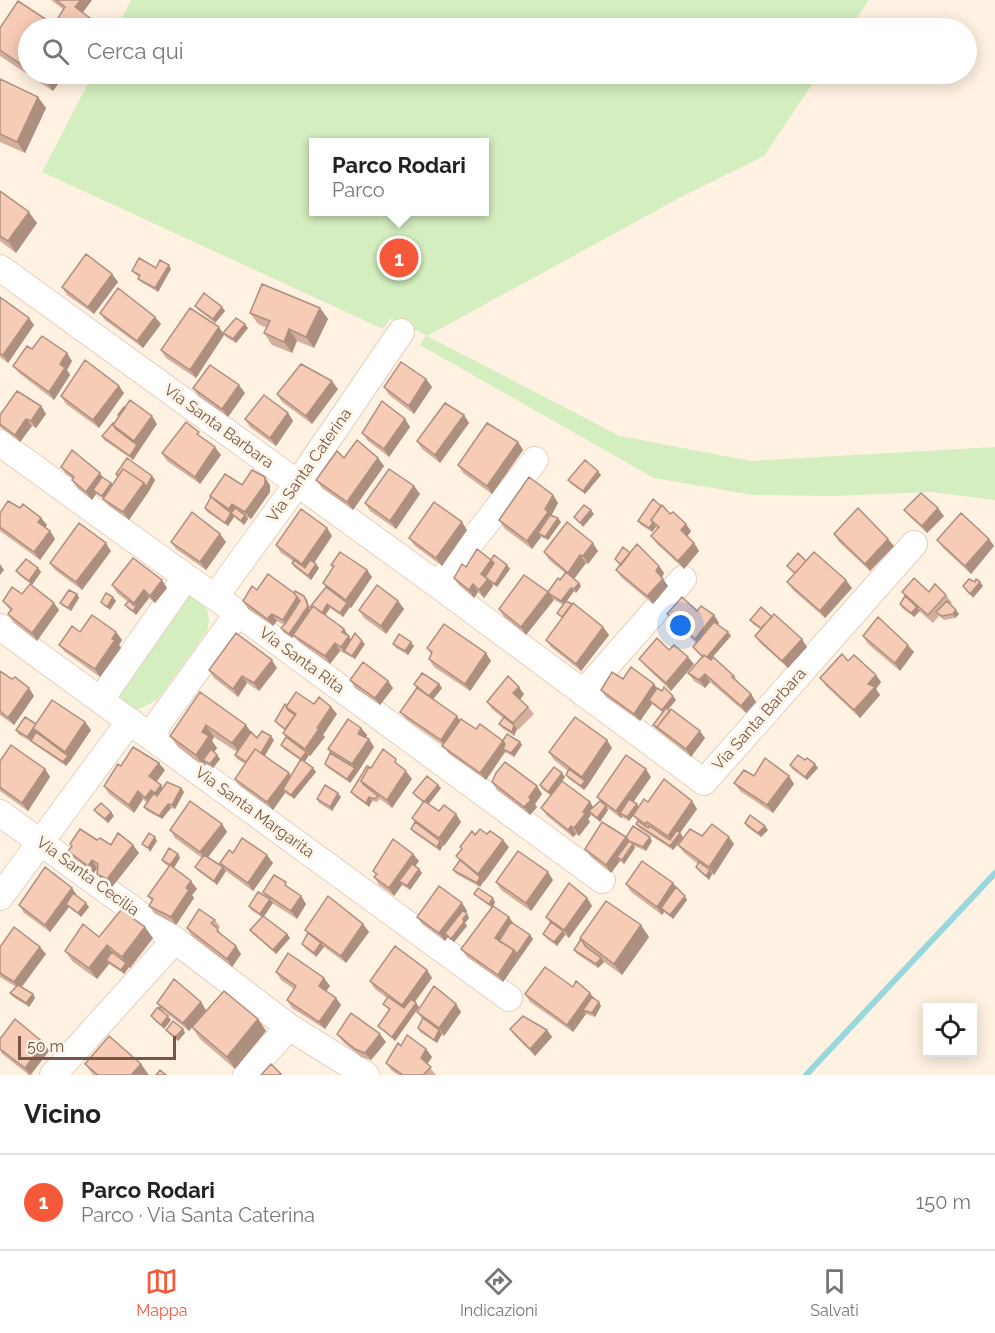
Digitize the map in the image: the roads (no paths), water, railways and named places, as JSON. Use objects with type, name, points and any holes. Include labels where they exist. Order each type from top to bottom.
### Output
[{"type":"street","name":"Via Santa Barbara","points":[[0,268],[438,585],[704,782],[914,544]]},
{"type":"street","name":"Via Santa Caterina","points":[[215,597],[298,483],[401,332]]},
{"type":"street","name":"Via Santa Rita","points":[[0,443],[238,613],[602,880]]},
{"type":"street","points":[[438,585],[536,460]]},
{"type":"street","points":[[101,699],[186,578]]},
{"type":"street","points":[[583,693],[683,579]]},
{"type":"street","points":[[0,897],[41,841],[238,613]]},
{"type":"street","name":"Via Santa Margarita","points":[[0,627],[509,998]]},
{"type":"street","name":"Via Santa Cecilia","points":[[0,813],[175,940],[289,1027],[361,1073]]},
{"type":"street","points":[[53,1075],[175,940]]},
{"type":"street","points":[[246,1075],[289,1027]]},
{"type":"waterway","points":[[806,1075],[995,873]]},
{"type":"place","name":"Parco Rodari","points":[[399,258]]}]
